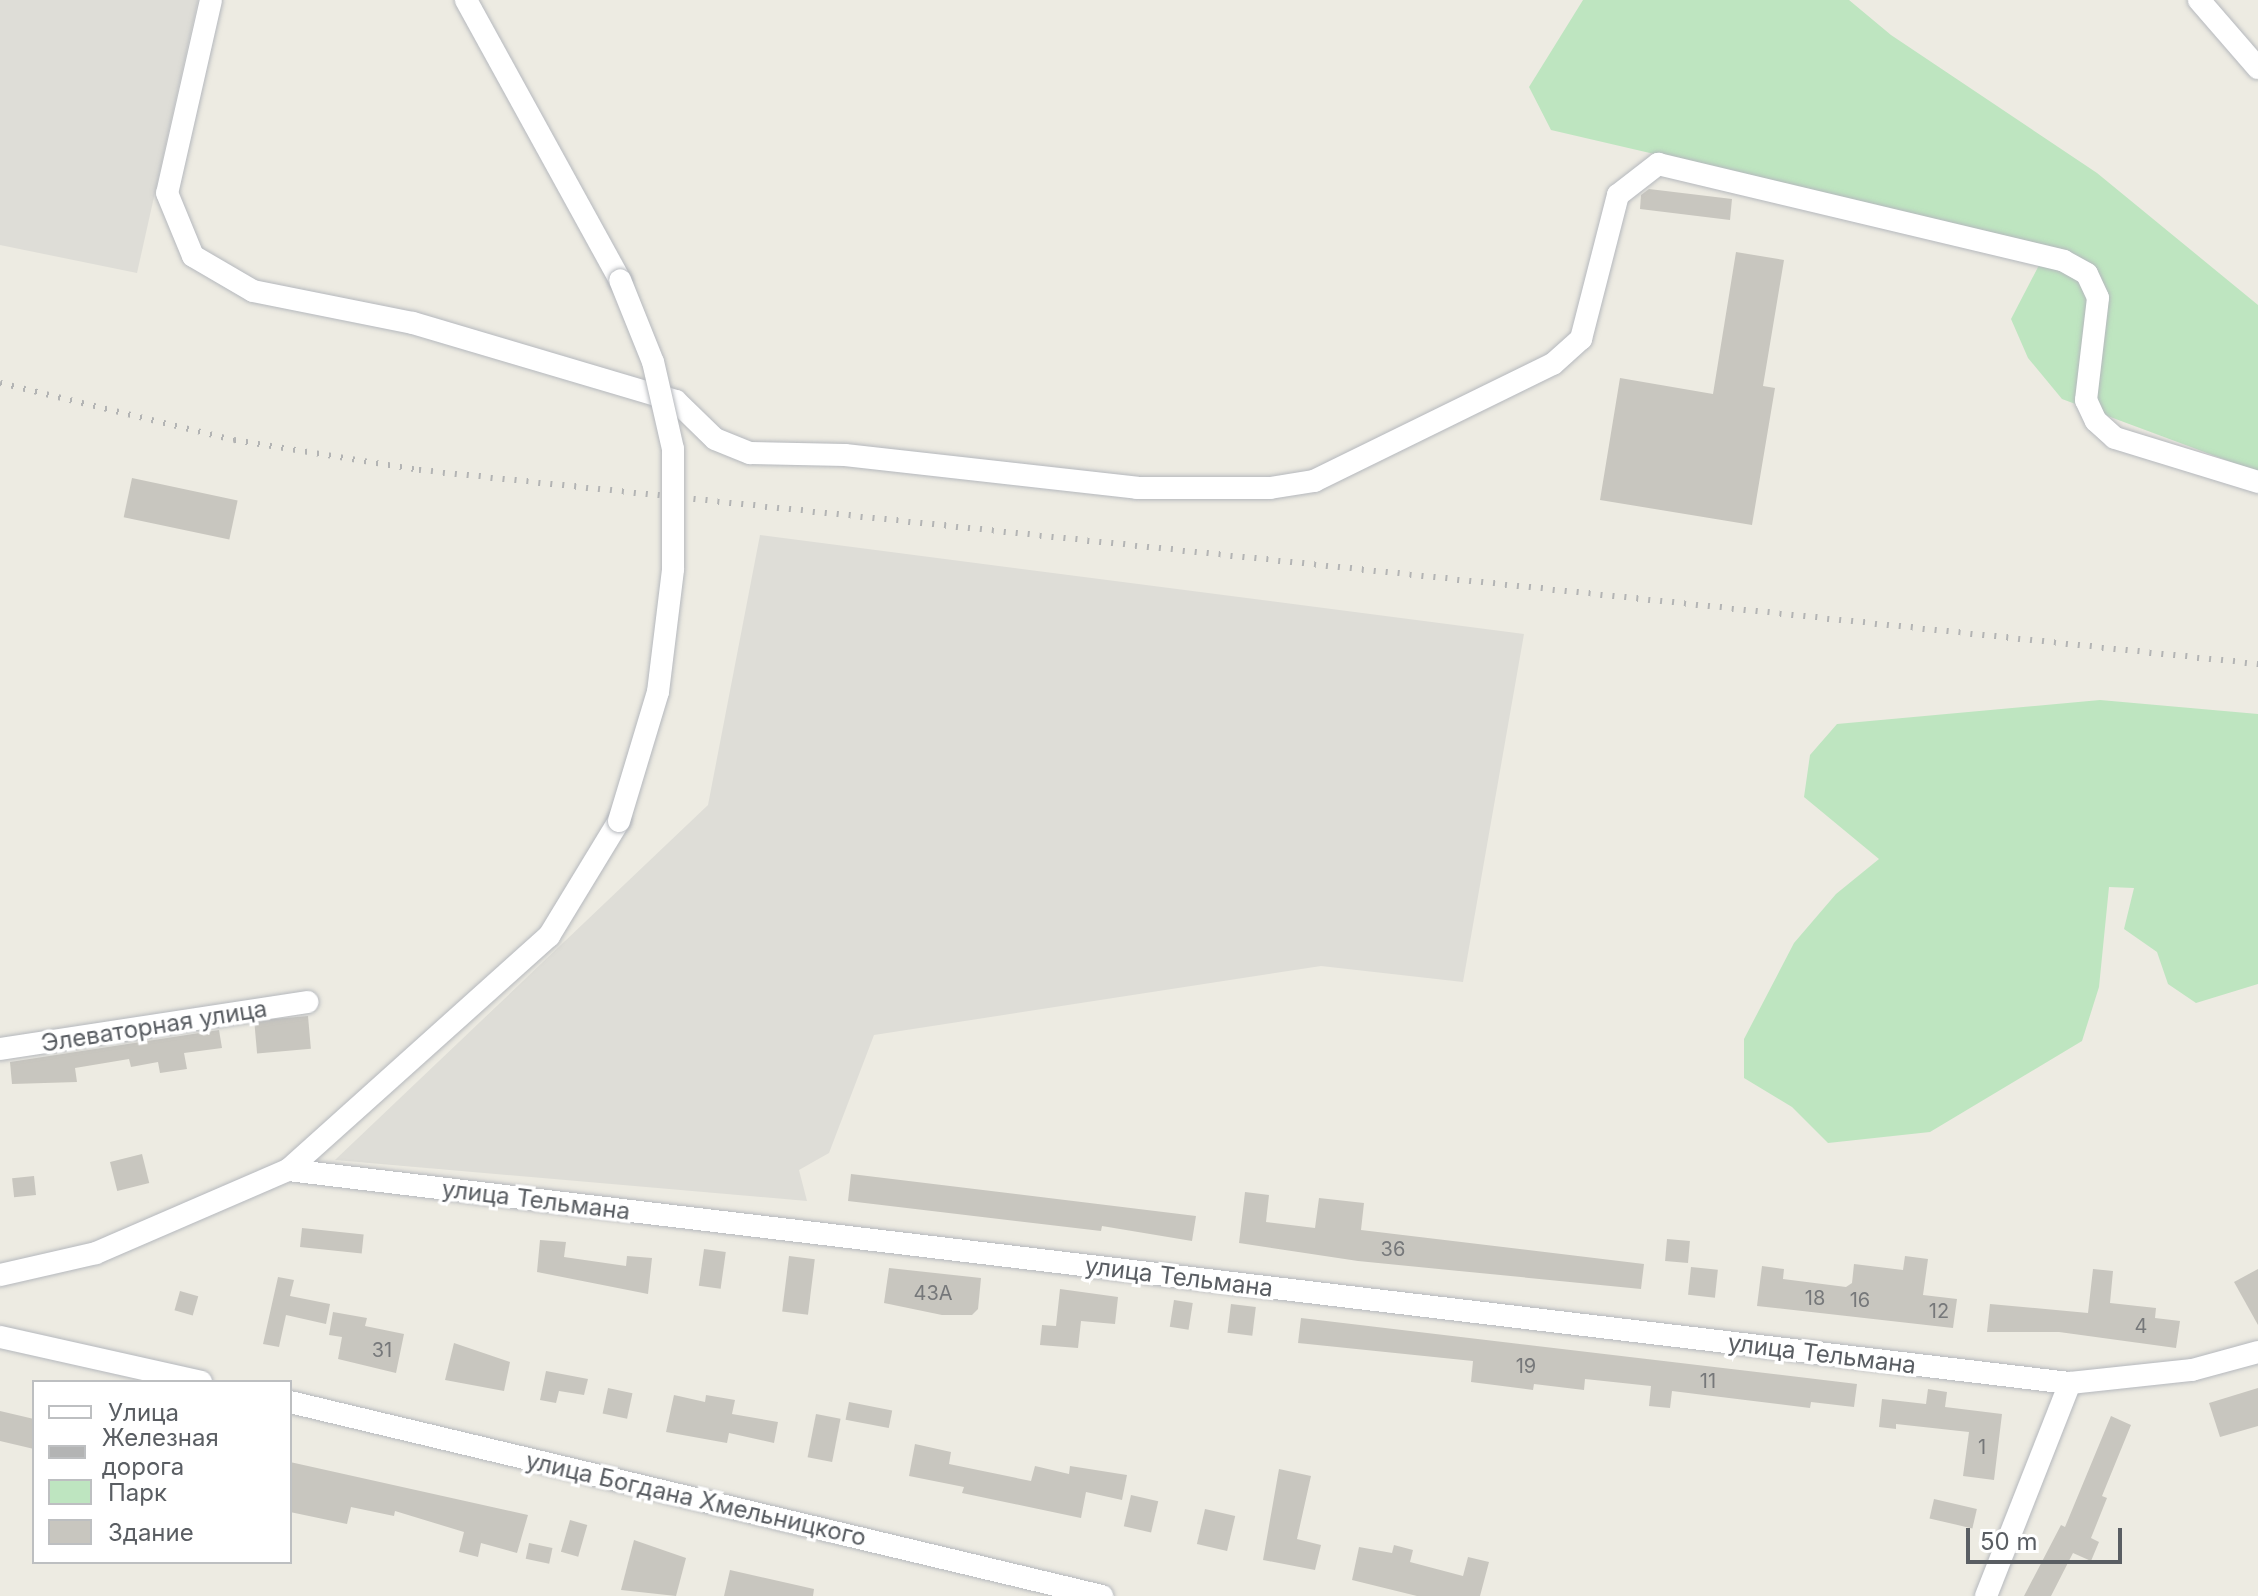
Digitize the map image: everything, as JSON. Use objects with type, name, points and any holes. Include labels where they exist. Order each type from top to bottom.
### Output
[{"type":"street","points":[[211,0],[167,193],[193,256],[253,291],[413,323],[676,401],[715,439],[750,453],[845,455],[1137,488],[1270,488],[1314,481],[1553,364],[1581,339],[1618,195],[1658,164],[2064,261],[2087,274],[2098,298],[2086,400],[2096,421],[2115,438],[2258,482]]},
{"type":"street","points":[[0,1275],[96,1253],[288,1170],[549,936],[619,821],[658,692],[673,569],[673,449],[653,362],[620,280],[466,0]]},
{"type":"street","points":[[2199,0],[2258,68]]},
{"type":"street","name":"Элеваторная улица","points":[[0,1049],[307,1002]]},
{"type":"street","name":"улица Тельмана","points":[[288,1170],[2070,1383]]},
{"type":"street","points":[[0,1337],[192,1380]]},
{"type":"street","points":[[1986,1596],[2070,1383],[2192,1370],[2258,1352]]},
{"type":"street","name":"улица Богдана Хмельницкого","points":[[292,1402],[1102,1596]]},
{"type":"shaded area","points":[[0,0],[198,0],[137,273],[0,245]]},
{"type":"shaded area","points":[[760,535],[1524,634],[1463,982],[1321,966],[874,1035],[829,1153],[799,1170],[807,1201],[335,1160],[708,805]]},
{"type":"green space","points":[[1583,0],[1849,0],[1891,35],[2097,173],[2258,305],[2258,472],[2062,399],[2028,358],[2011,319],[2049,246],[1551,130],[1529,87]]},
{"type":"green space","points":[[2100,700],[2258,714],[2258,984],[2196,1003],[2168,984],[2157,952],[2124,929],[2134,888],[2109,887],[2099,987],[2082,1041],[1930,1132],[1828,1143],[1792,1107],[1744,1078],[1744,1039],[1794,943],[1836,894],[1879,859],[1804,797],[1810,755],[1837,724]]},
{"type":"building","points":[[1649,189],[1732,199],[1730,220],[1640,209],[1641,195]]},
{"type":"building","points":[[1736,252],[1784,260],[1763,386],[1775,388],[1752,525],[1600,500],[1620,378],[1713,394]]},
{"type":"building","points":[[132,478],[238,500],[229,540],[124,517]]},
{"type":"building","points":[[308,1016],[311,1049],[257,1054],[254,1021]]},
{"type":"building","points":[[219,1030],[222,1048],[184,1053],[187,1069],[160,1073],[158,1062],[131,1067],[129,1059],[75,1068],[77,1082],[12,1084],[10,1062]]},
{"type":"building","points":[[142,1154],[149,1183],[117,1191],[110,1162]]},
{"type":"building","points":[[851,1174],[1196,1216],[1192,1241],[1102,1226],[1101,1231],[848,1201]]},
{"type":"building","points":[[34,1176],[36,1195],[14,1197],[12,1178]]},
{"type":"building","points":[[1245,1192],[1269,1195],[1266,1222],[1315,1228],[1319,1198],[1364,1203],[1361,1230],[1644,1264],[1641,1289],[1358,1261],[1239,1243]]},
{"type":"building","points":[[302,1228],[364,1234],[362,1253],[300,1247]]},
{"type":"building","points":[[1667,1239],[1690,1241],[1688,1263],[1665,1261]]},
{"type":"building","points":[[540,1240],[566,1242],[564,1257],[626,1266],[627,1256],[652,1258],[648,1294],[537,1272]]},
{"type":"building","points":[[704,1249],[726,1252],[721,1289],[699,1286]]},
{"type":"building","points":[[789,1256],[815,1259],[808,1315],[782,1312]]},
{"type":"building","points":[[1905,1256],[1928,1259],[1923,1295],[1957,1299],[1953,1328],[1757,1306],[1762,1266],[1784,1269],[1783,1279],[1846,1287],[1852,1283],[1854,1264],[1903,1270]]},
{"type":"building","points":[[1691,1267],[1718,1270],[1715,1298],[1688,1295]]},
{"type":"building","points":[[889,1268],[981,1278],[978,1309],[972,1315],[942,1315],[884,1303]]},
{"type":"building","points":[[2093,1269],[2113,1271],[2110,1303],[2156,1308],[2155,1318],[2180,1321],[2176,1348],[2059,1332],[1987,1332],[1990,1304],[2088,1313]]},
{"type":"building","points":[[2258,1269],[2258,1325],[2234,1282]]},
{"type":"building","points":[[278,1277],[294,1280],[290,1296],[330,1304],[326,1324],[286,1315],[279,1347],[263,1344]]},
{"type":"building","points":[[1060,1289],[1118,1297],[1115,1324],[1081,1321],[1078,1348],[1040,1345],[1042,1325],[1056,1326]]},
{"type":"building","points":[[180,1291],[198,1296],[193,1315],[174,1310]]},
{"type":"building","points":[[1174,1300],[1193,1303],[1189,1330],[1170,1327]]},
{"type":"building","points":[[1231,1304],[1256,1307],[1252,1336],[1227,1333]]},
{"type":"building","points":[[333,1312],[367,1318],[365,1326],[404,1334],[396,1373],[338,1359],[342,1337],[329,1335]]},
{"type":"building","points":[[1301,1318],[1857,1384],[1854,1407],[1811,1402],[1810,1408],[1672,1391],[1670,1408],[1649,1406],[1651,1386],[1585,1379],[1584,1390],[1534,1384],[1533,1390],[1471,1382],[1473,1361],[1298,1343]]},
{"type":"building","points":[[454,1343],[510,1362],[504,1391],[445,1380]]},
{"type":"building","points":[[546,1371],[588,1379],[584,1395],[559,1391],[556,1403],[540,1400]]},
{"type":"building","points":[[608,1388],[632,1393],[627,1419],[603,1413]]},
{"type":"building","points":[[2258,1388],[2258,1426],[2220,1437],[2209,1403]]},
{"type":"building","points":[[1928,1389],[1947,1392],[1945,1407],[2002,1414],[1994,1480],[1963,1476],[1969,1432],[1896,1424],[1896,1429],[1879,1427],[1882,1399],[1926,1404]]},
{"type":"building","points":[[674,1395],[705,1402],[706,1395],[735,1400],[732,1414],[778,1422],[774,1443],[729,1433],[727,1443],[666,1432]]},
{"type":"building","points":[[849,1402],[892,1410],[889,1428],[846,1420]]},
{"type":"building","points":[[0,1411],[32,1419],[32,1449],[0,1441]]},
{"type":"building","points":[[816,1414],[841,1419],[832,1462],[808,1457]]},
{"type":"building","points":[[2111,1416],[2131,1425],[2102,1496],[2107,1498],[2091,1538],[2099,1542],[2091,1561],[2073,1553],[2051,1596],[2024,1596],[2061,1525],[2065,1527]]},
{"type":"building","points":[[915,1444],[951,1452],[949,1464],[1031,1481],[1035,1466],[1069,1474],[1070,1466],[1127,1475],[1122,1500],[1086,1492],[1081,1518],[962,1493],[964,1487],[909,1476]]},
{"type":"building","points":[[292,1462],[528,1515],[517,1553],[481,1543],[478,1557],[459,1552],[464,1532],[395,1511],[394,1516],[351,1507],[347,1524],[292,1512]]},
{"type":"building","points":[[1279,1469],[1311,1476],[1297,1539],[1321,1545],[1315,1570],[1263,1560]]},
{"type":"building","points":[[1131,1495],[1158,1501],[1151,1532],[1124,1526]]},
{"type":"building","points":[[1934,1499],[1977,1509],[1972,1528],[1930,1518]]},
{"type":"building","points":[[1205,1509],[1235,1516],[1227,1551],[1197,1544]]},
{"type":"building","points":[[570,1520],[587,1525],[578,1557],[561,1552]]},
{"type":"building","points":[[634,1540],[686,1558],[676,1596],[621,1590]]},
{"type":"building","points":[[529,1543],[552,1548],[549,1564],[526,1559]]},
{"type":"building","points":[[1394,1545],[1413,1550],[1410,1562],[1463,1576],[1468,1557],[1489,1562],[1480,1596],[1417,1596],[1352,1580],[1359,1547],[1392,1553]]},
{"type":"building","points":[[730,1570],[814,1589],[813,1596],[724,1596]]},
{"type":"railway","points":[[0,383],[234,440],[419,470],[2258,664]]}]
